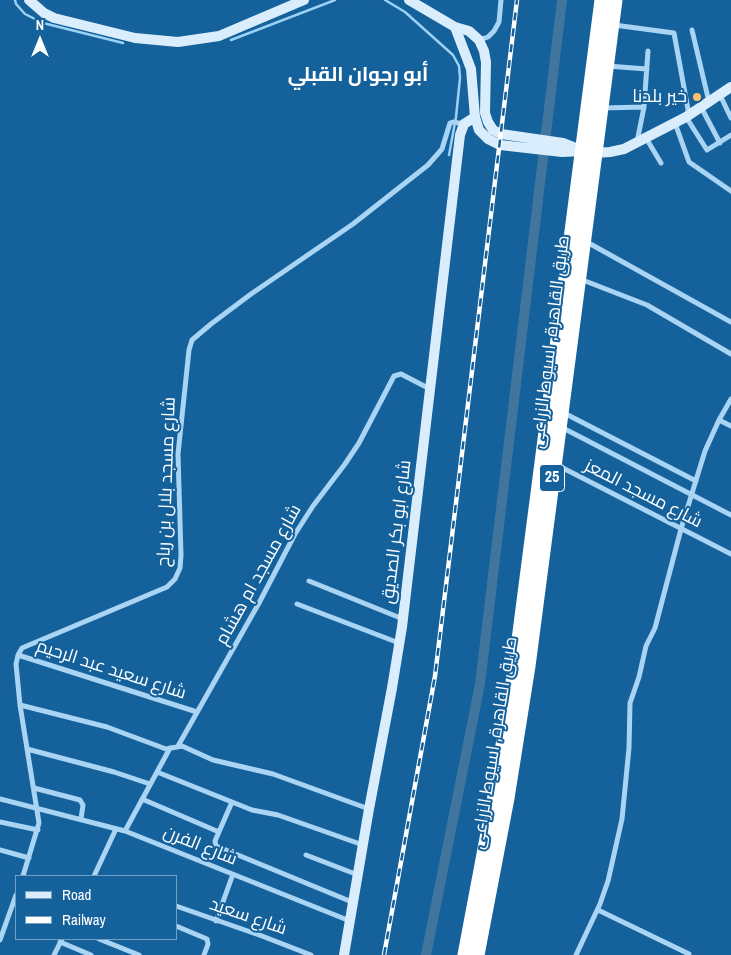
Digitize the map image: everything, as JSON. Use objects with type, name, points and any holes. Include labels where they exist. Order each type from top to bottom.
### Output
[{"type":"highway","name":"طريق القاهرة, اسيوط الزراعى","points":[[548,462],[560,418],[580,279],[602,0]]},
{"type":"highway","name":"طريق القاهرة, اسيوط الزراعى","points":[[477,955],[494,835],[513,724],[589,152],[601,108],[615,0]]},
{"type":"highway","name":"طريق القاهرة, اسيوط الزراعى","points":[[465,955],[494,835]]},
{"type":"street","points":[[29,0],[44,13],[54,18],[135,38],[171,42],[200,40],[219,36],[289,3],[304,0]]},
{"type":"street","points":[[409,0],[455,27],[469,31],[479,40],[486,62],[486,113],[488,122],[493,130],[501,134],[508,141]]},
{"type":"street","points":[[479,40],[488,37],[499,22],[501,0]]},
{"type":"street","points":[[612,25],[674,33],[688,116],[706,150],[711,149],[731,135]]},
{"type":"street","points":[[455,27],[471,69],[475,118],[479,130],[488,139],[500,144],[508,141],[589,152],[624,149],[688,116],[731,87]]},
{"type":"street","points":[[692,30],[705,105],[720,143]]},
{"type":"street","points":[[648,51],[642,140],[661,163]]},
{"type":"street","points":[[606,65],[646,69]]},
{"type":"street","points":[[720,95],[731,118]]},
{"type":"street","points":[[601,108],[644,107]]},
{"type":"street","points":[[458,123],[475,118]]},
{"type":"street","name":"شارع ابو بكر الصديق","points":[[344,955],[403,619],[460,135],[458,123]]},
{"type":"street","name":"شارع مسجد بلال بن رباح","points":[[18,654],[22,648],[171,584],[180,568],[178,454],[189,350],[192,340],[231,309],[353,224],[428,165],[442,149],[449,125],[458,123]]},
{"type":"street","points":[[675,123],[689,162],[731,191]]},
{"type":"street","points":[[583,240],[731,322]]},
{"type":"street","points":[[580,279],[647,304],[731,354]]},
{"type":"street","name":"شارع مسجد ام هشام","points":[[178,746],[259,603],[295,534],[359,443],[394,376],[401,374],[430,389]]},
{"type":"street","points":[[576,955],[598,910],[608,881],[622,819],[629,748],[630,703],[639,677],[646,646],[655,628],[681,529],[707,445],[731,399]]},
{"type":"street","points":[[560,418],[696,481]]},
{"type":"street","points":[[560,418],[731,516]]},
{"type":"street","points":[[719,420],[731,426]]},
{"type":"street","name":"شارع مسجد المعز","points":[[548,462],[731,554]]},
{"type":"street","points":[[309,581],[403,619]]},
{"type":"street","points":[[297,604],[399,643]]},
{"type":"street","points":[[18,654],[16,664],[20,705],[39,824],[23,875]]},
{"type":"street","name":"شارع سعيد عبد الرحيم","points":[[18,654],[197,712]]},
{"type":"street","points":[[20,705],[107,727],[160,747],[170,748],[178,746],[186,748],[227,764],[273,774],[369,809]]},
{"type":"street","points":[[125,831],[170,748]]},
{"type":"street","points":[[27,750],[114,772],[150,784]]},
{"type":"street","points":[[157,772],[252,810],[278,815],[363,845]]},
{"type":"street","points":[[34,788],[80,800],[83,805],[81,819]]},
{"type":"street","points":[[142,799],[219,832]]},
{"type":"street","name":"شارع الفرن","points":[[0,800],[125,831],[350,921]]},
{"type":"street","points":[[232,802],[214,843],[216,846],[353,902]]},
{"type":"street","points":[[0,822],[38,830]]},
{"type":"street","points":[[94,875],[116,828]]},
{"type":"street","points":[[0,850],[29,858]]},
{"type":"street","points":[[306,855],[358,875]]},
{"type":"street","points":[[216,921],[233,874]]},
{"type":"street","points":[[1,937],[15,898]]},
{"type":"street","name":"شارع سعيد","points":[[178,907],[311,955]]},
{"type":"street","points":[[598,910],[689,954]]},
{"type":"street","points":[[178,927],[207,939],[208,944],[204,955]]},
{"type":"street","points":[[54,955],[61,940],[90,955]]},
{"type":"street","points":[[102,940],[139,955]]},
{"type":"waterway","points":[[15,0],[16,4],[25,14],[43,23],[123,43]]},
{"type":"waterway","points":[[231,40],[335,0]]},
{"type":"waterway","points":[[385,0],[405,12],[453,55],[459,66],[460,78],[456,117],[449,155]]},
{"type":"waterway","points":[[426,955],[480,684],[562,0]]},
{"type":"railway","points":[[384,955],[435,676],[517,0]]},
{"type":"place","name":"خير بلدنا","points":[[697,97]]},
{"type":"district","name":"أبو رجوان القبلي","points":[[358,76]]}]
